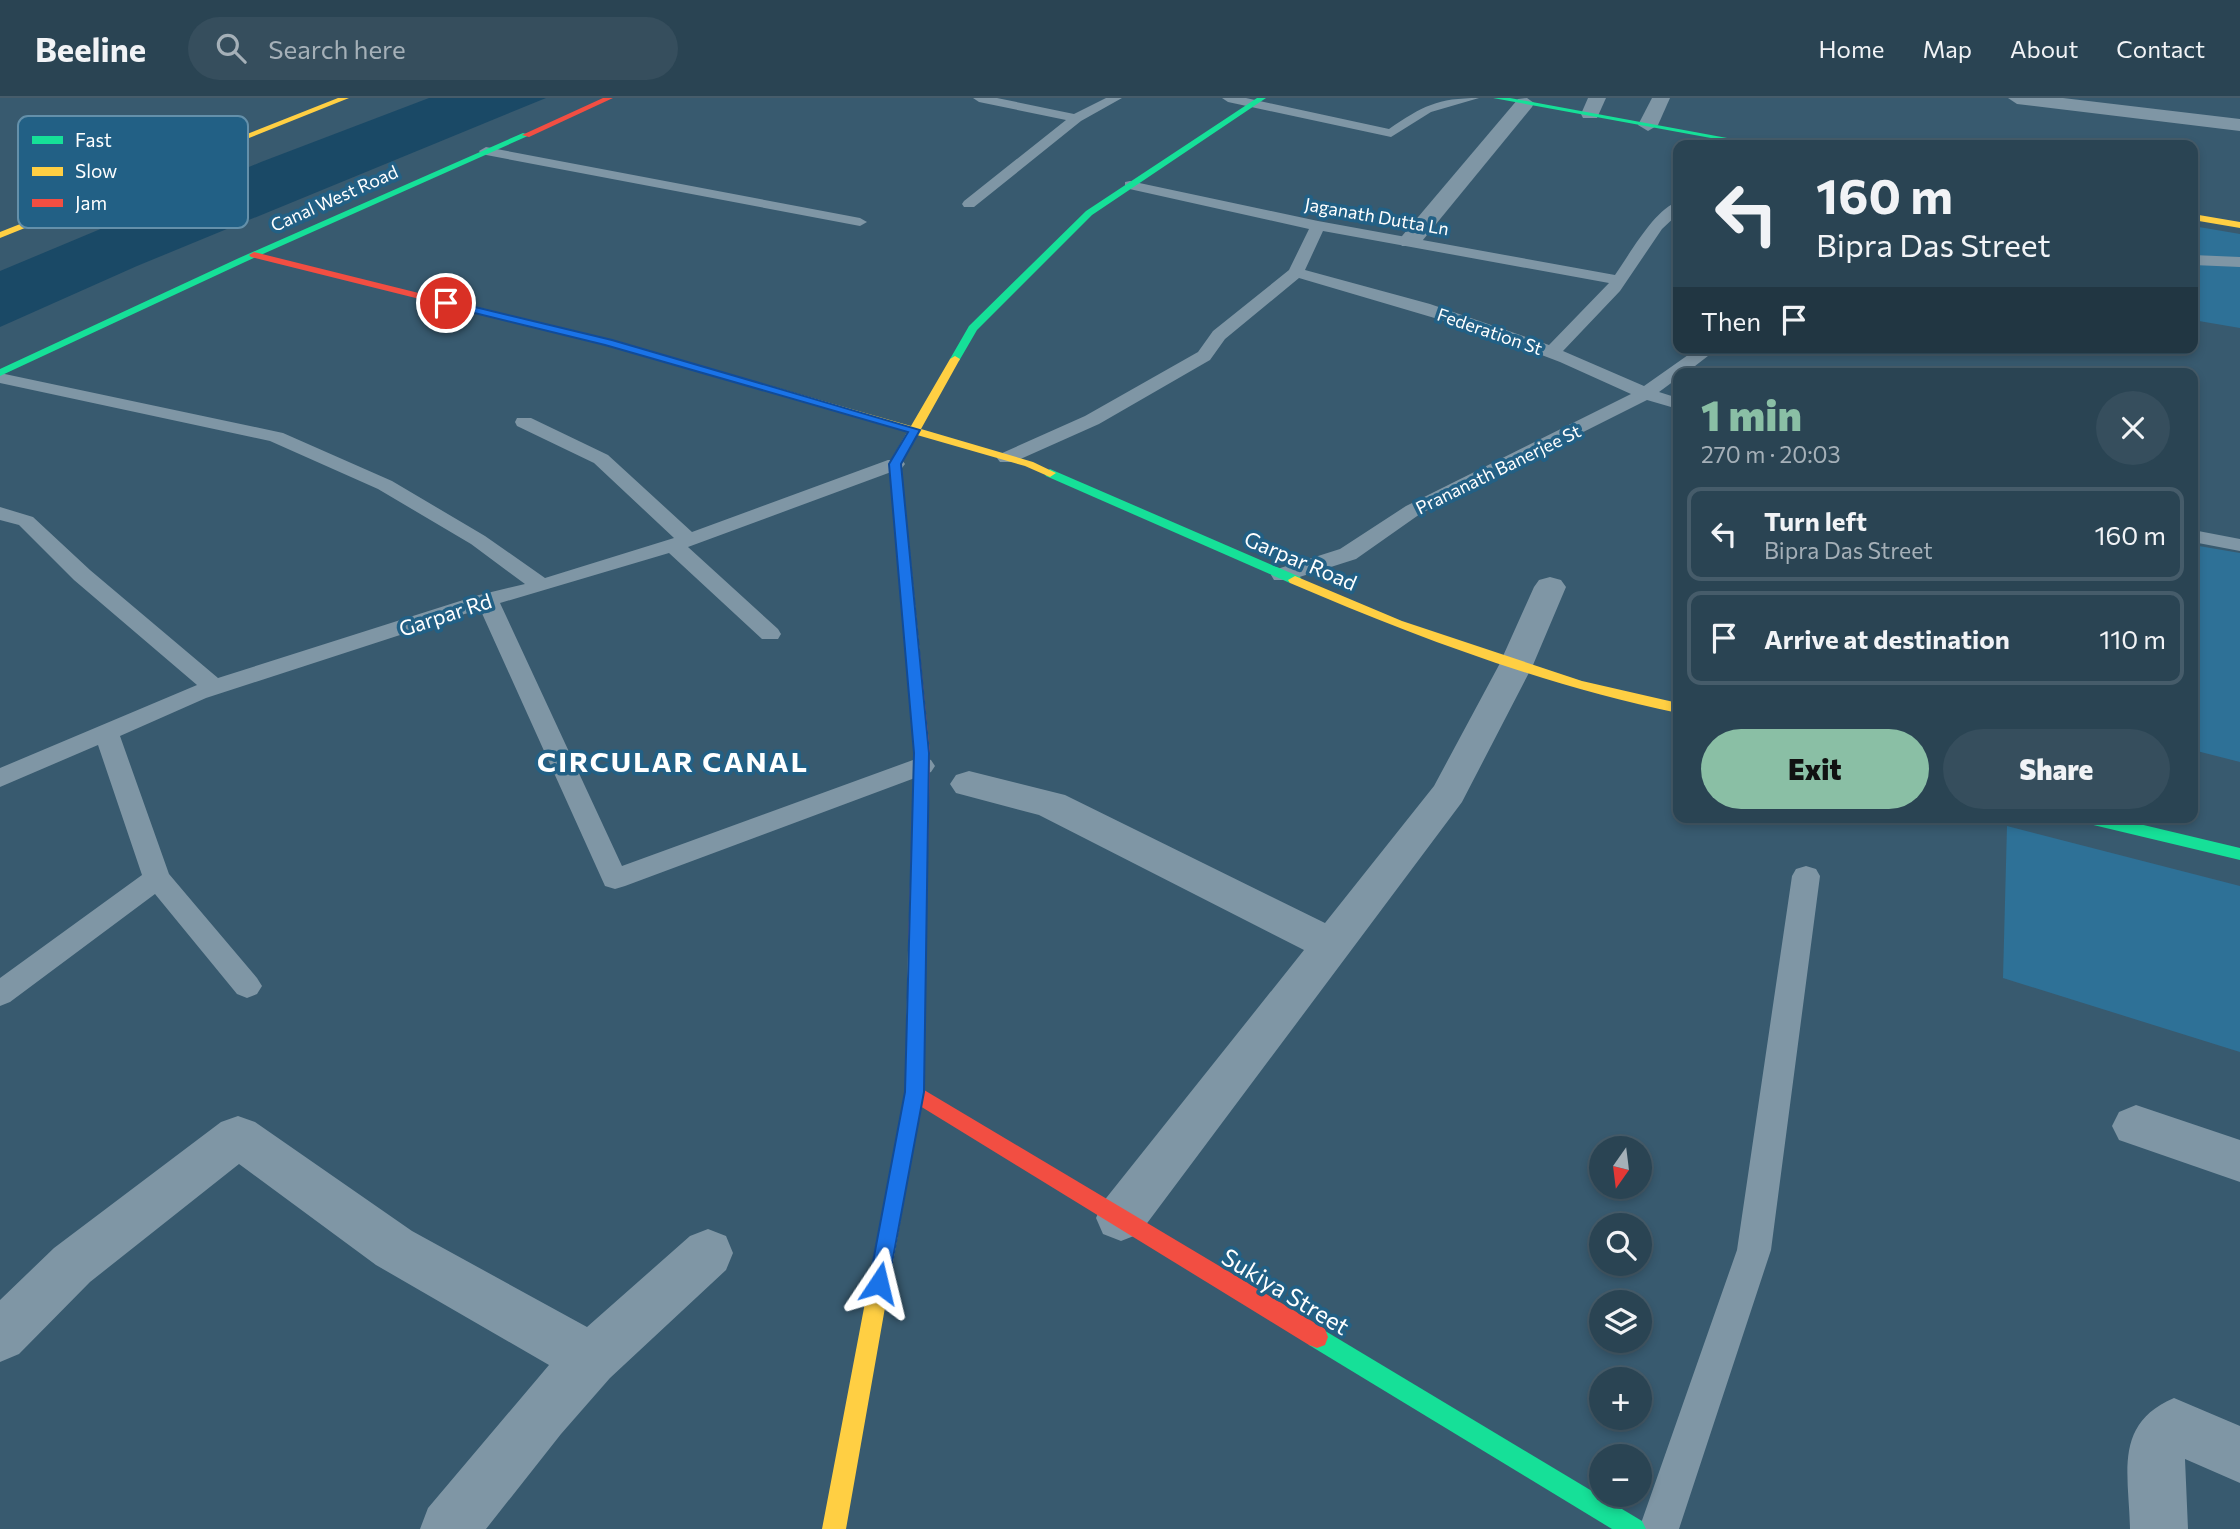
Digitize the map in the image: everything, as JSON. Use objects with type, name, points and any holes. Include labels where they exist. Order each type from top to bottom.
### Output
[{"type":"main road","points":[[248,137],[345,98]]},
{"type":"main road","name":"Canal West Road","points":[[0,376],[254,255],[609,98]]},
{"type":"main road","points":[[1497,98],[1525,103],[1594,106],[1648,125],[1721,140]]},
{"type":"main road","points":[[834,1529],[914,1092],[922,766],[895,464],[973,328],[1088,213],[1258,100]]},
{"type":"main road","points":[[2198,218],[2240,225]]},
{"type":"main road","points":[[0,235],[18,228]]},
{"type":"main road","name":"Garpar Road","points":[[254,255],[608,343],[1029,464],[1396,624],[1580,685],[1673,707]]},
{"type":"main road","points":[[2110,823],[2240,854]]},
{"type":"main road","name":"Sukiya Street","points":[[914,1092],[1634,1529]]},
{"type":"street","points":[[1648,125],[1661,98]]},
{"type":"street","points":[[2017,98],[2240,125]]},
{"type":"street","points":[[1409,241],[1525,103]]},
{"type":"street","points":[[1121,1218],[1449,793],[1516,665],[1550,587]]},
{"type":"street","points":[[969,784],[1051,805],[1330,944]]},
{"type":"street","points":[[2136,1126],[2240,1161]]},
{"type":"street","points":[[0,1336],[72,1265],[238,1137],[394,1248],[591,1359]]},
{"type":"street","points":[[449,1529],[541,1414],[591,1359],[708,1253]]},
{"type":"street","points":[[2159,1529],[2156,1446],[2174,1426],[2240,1455]]},
{"type":"lane","points":[[979,98],[1076,118]]},
{"type":"lane","points":[[969,204],[1076,118],[1116,98]]},
{"type":"lane","points":[[1228,98],[1258,100],[1391,133],[1427,109],[1473,98]]},
{"type":"lane","points":[[486,151],[860,222]]},
{"type":"lane","name":"Jaganath Dutta Ln","points":[[1130,185],[1318,226],[1619,280]]},
{"type":"lane","points":[[1552,352],[1619,280],[1657,226],[1673,211]]},
{"type":"lane","points":[[1007,458],[1092,420],[1204,356],[1219,335],[1296,272],[1318,226]]},
{"type":"lane","points":[[2198,260],[2240,262]]},
{"type":"lane","name":"Federation St","points":[[1296,272],[1420,306],[1552,352],[1643,395],[1673,403]]},
{"type":"lane","name":"Prananath Banerjee St","points":[[1681,368],[1701,354]]},
{"type":"lane","name":"Prananath Banerjee St","points":[[1282,575],[1348,555],[1413,510],[1643,395],[1673,374]]},
{"type":"lane","points":[[0,376],[276,437],[385,485],[478,540],[542,586]]},
{"type":"lane","points":[[524,422],[600,459],[771,634]]},
{"type":"lane","name":"Garpar Rd","points":[[0,778],[215,688],[487,600],[542,586],[681,542],[895,464]]},
{"type":"lane","points":[[0,513],[26,521],[82,575],[215,688]]},
{"type":"lane","points":[[0,532],[26,521]]},
{"type":"lane","points":[[2198,537],[2240,545]]},
{"type":"lane","points":[[487,600],[615,879],[922,766]]},
{"type":"lane","points":[[107,735],[157,878],[247,986]]},
{"type":"lane","points":[[1659,1529],[1754,1250],[1806,876]]},
{"type":"lane","points":[[0,994],[157,878]]},
{"type":"shaded area","points":[[429,98],[546,98],[248,220],[248,167]]},
{"type":"shaded area","points":[[2198,227],[2240,234],[2240,328],[2198,321]]},
{"type":"shaded area","points":[[103,228],[230,228],[0,327],[0,271]]},
{"type":"shaded area","points":[[2198,546],[2240,553],[2240,762],[2198,751]]},
{"type":"shaded area","points":[[2007,826],[2240,886],[2240,1052],[2003,978]]},
{"type":"traffic: fast","points":[[955,359],[973,328],[1089,213],[1262,98]]},
{"type":"traffic: fast","points":[[1497,98],[1733,140]]},
{"type":"traffic: fast","points":[[0,373],[242,260],[526,135]]},
{"type":"traffic: fast","points":[[1050,473],[1295,580]]},
{"type":"traffic: fast","points":[[2110,823],[2240,854]]},
{"type":"traffic: fast","points":[[1317,1337],[1634,1529]]},
{"type":"traffic: slow","points":[[248,137],[345,98]]},
{"type":"traffic: slow","points":[[2198,218],[2240,225]]},
{"type":"traffic: slow","points":[[0,235],[18,228]]},
{"type":"traffic: slow","points":[[913,654],[895,464],[955,359]]},
{"type":"traffic: slow","points":[[682,364],[1029,464],[1050,473]]},
{"type":"traffic: slow","points":[[1295,580],[1397,624],[1579,685],[1673,707]]},
{"type":"traffic: slow","points":[[834,1529],[914,1092],[917,950]]},
{"type":"traffic: jam","points":[[526,135],[609,98]]},
{"type":"traffic: jam","points":[[254,255],[682,364]]},
{"type":"traffic: jam","points":[[913,654],[922,753],[917,950]]},
{"type":"traffic: jam","points":[[914,1092],[1317,1337]]},
{"type":"district","name":"CIRCULAR CANAL","points":[[673,761]]},
{"type":"route","points":[[446,303],[608,343],[915,430],[895,464],[922,753],[914,1092],[879,1283]]}]
